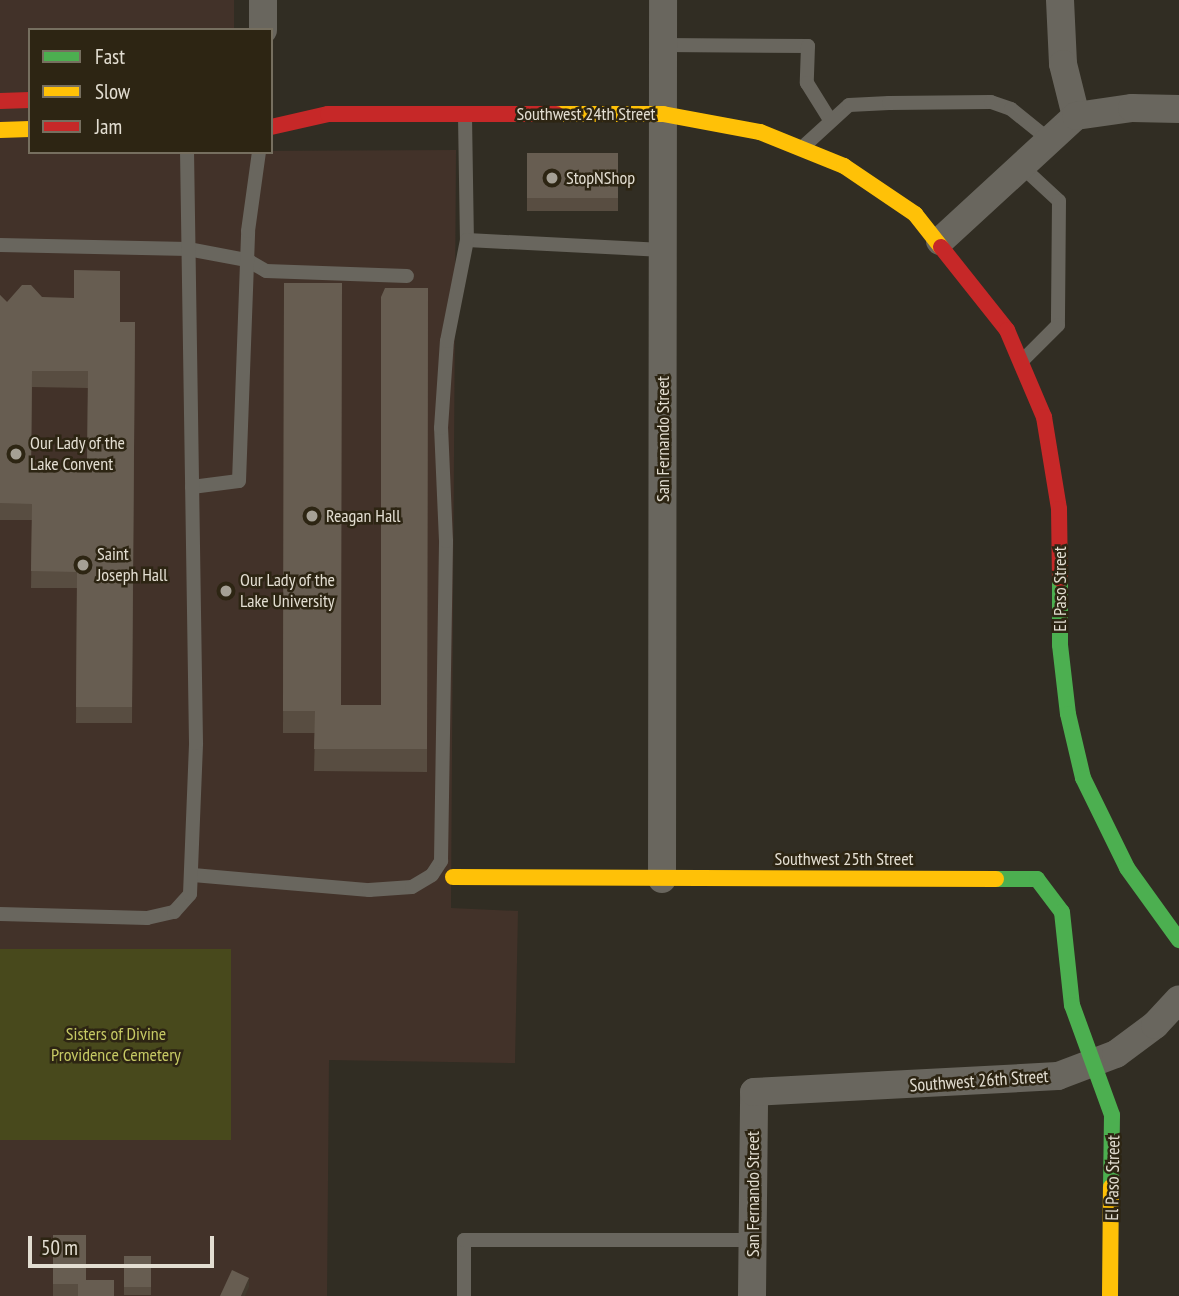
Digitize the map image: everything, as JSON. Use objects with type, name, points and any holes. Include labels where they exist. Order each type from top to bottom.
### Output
[{"type":"main road","points":[[0,101],[28,100]]},
{"type":"main road","name":"Southwest 24th Street","points":[[283,104],[328,114],[663,114],[748,129],[803,146],[883,190],[915,214],[940,241]]},
{"type":"main road","name":"Southwest 24th Street","points":[[273,127],[328,114]]},
{"type":"main road","points":[[0,130],[28,130]]},
{"type":"main road","name":"El Paso Street","points":[[940,241],[984,297],[1022,361],[1044,417],[1059,509],[1060,645],[1068,714],[1083,778],[1127,868],[1179,940]]},
{"type":"main road","name":"Southwest 25th Street","points":[[453,877],[1037,878],[1054,895],[1062,912],[1068,986],[1094,1064]]},
{"type":"main road","name":"El Paso Street","points":[[1094,1064],[1112,1115],[1115,1138],[1110,1296]]},
{"type":"street","points":[[262,0],[262,28]]},
{"type":"street","name":"San Fernando Street","points":[[663,0],[663,879]]},
{"type":"street","points":[[1060,0],[1063,64],[1076,116]]},
{"type":"street","points":[[940,241],[1047,138],[1076,116],[1132,108],[1179,109]]},
{"type":"street","name":"Southwest 26th Street","points":[[754,1092],[1002,1082],[1058,1076],[1116,1054],[1155,1025],[1179,999]]},
{"type":"street","name":"San Fernando Street","points":[[752,1296],[754,1092]]},
{"type":"lane","points":[[663,45],[808,46],[807,83],[830,120]]},
{"type":"lane","points":[[803,146],[849,105],[991,102],[1011,109],[1047,138]]},
{"type":"lane","points":[[193,875],[369,890],[412,887],[432,875],[441,861],[446,541],[441,428],[447,341],[467,240],[464,114]]},
{"type":"lane","points":[[0,914],[163,916],[174,912],[190,894],[193,875],[192,487],[187,154]]},
{"type":"lane","points":[[192,487],[239,481],[247,260],[259,154]]},
{"type":"lane","points":[[1019,164],[1059,201],[1058,325],[1022,361]]},
{"type":"lane","points":[[467,240],[663,250]]},
{"type":"lane","points":[[0,245],[188,249],[247,260],[266,271],[407,276]]},
{"type":"lane","points":[[432,875],[453,877]]},
{"type":"lane","points":[[464,1296],[464,1240],[753,1240]]},
{"type":"shaded area","name":"Our Lady of the Lake University","points":[[0,0],[234,0],[234,28],[28,28],[28,154],[273,154],[273,151],[456,150],[451,908],[518,911],[515,1063],[329,1060],[327,1296],[0,1296]]},
{"type":"green space","name":"Sisters of Divine Providence Cemetery","points":[[0,949],[231,949],[231,1140],[0,1140]]},
{"type":"building","points":[[527,153],[618,153],[618,198],[527,198]]},
{"type":"building","points":[[74,270],[120,271],[120,322],[135,322],[132,707],[76,707],[77,572],[31,571],[32,504],[0,503],[0,295],[7,302],[22,285],[31,285],[42,297],[74,298]],"holes":[[[32,371],[88,371],[87,469],[31,469]]]},
{"type":"building","points":[[284,283],[342,283],[341,705],[381,705],[381,297],[385,288],[428,288],[427,749],[314,749],[315,711],[283,711]]},
{"type":"building","points":[[53,1235],[86,1235],[86,1280],[114,1280],[114,1296],[78,1296],[78,1284],[53,1284]]},
{"type":"building","points":[[124,1256],[151,1256],[151,1287],[124,1287]]},
{"type":"building","points":[[232,1270],[249,1278],[241,1296],[220,1296]]},
{"type":"traffic: fast","points":[[1060,579],[1060,645],[1068,714],[1083,778],[1127,868],[1179,940]]},
{"type":"traffic: fast","points":[[996,879],[1037,879],[1062,912],[1072,1005],[1112,1115],[1111,1187]]},
{"type":"traffic: slow","points":[[556,114],[663,114],[760,132],[844,166],[915,214],[941,247]]},
{"type":"traffic: slow","points":[[0,130],[28,129]]},
{"type":"traffic: slow","points":[[453,877],[996,879]]},
{"type":"traffic: slow","points":[[1110,1296],[1111,1187]]},
{"type":"traffic: jam","points":[[0,101],[28,100]]},
{"type":"traffic: jam","points":[[273,127],[328,114],[556,114]]},
{"type":"traffic: jam","points":[[941,247],[1007,330],[1044,417],[1059,509],[1060,579]]},
{"type":"place","name":"StopNShop","points":[[552,178]]},
{"type":"place","name":"Our Lady of the Lake Convent","points":[[16,454]]},
{"type":"place","name":"Reagan Hall","points":[[312,516]]},
{"type":"place","name":"Saint Joseph Hall","points":[[83,565]]},
{"type":"place","name":"Our Lady of the Lake University","points":[[226,591]]}]
